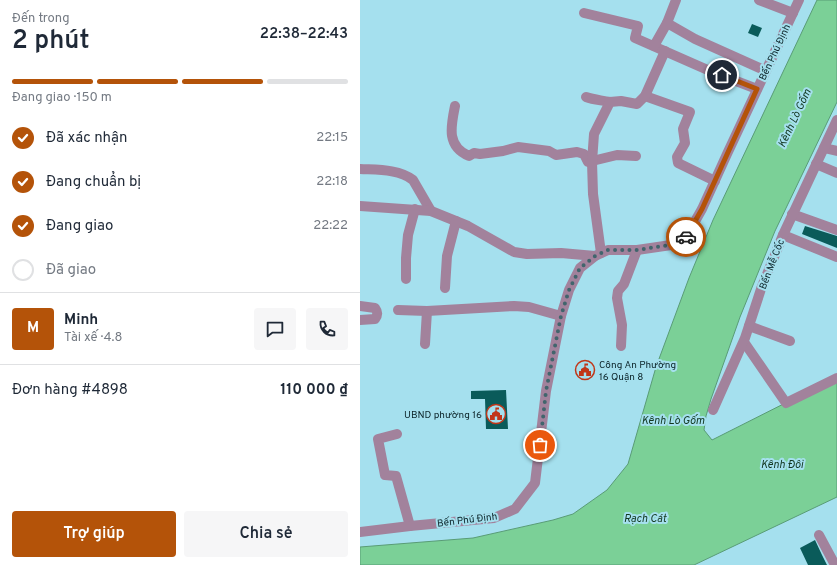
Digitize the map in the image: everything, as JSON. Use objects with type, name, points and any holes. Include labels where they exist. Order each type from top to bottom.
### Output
[{"type":"street","points":[[654,46],[667,22],[676,0]]},
{"type":"street","points":[[759,0],[792,13]]},
{"type":"street","name":"Bến Phú Định","points":[[360,532],[494,518],[514,509],[535,483],[546,391],[561,316],[569,290],[580,268],[598,254],[608,250],[636,250],[678,244],[685,239],[702,209],[799,0]]},
{"type":"street","points":[[584,13],[638,26],[635,38],[710,71],[757,89]]},
{"type":"street","points":[[667,22],[695,39],[766,71]]},
{"type":"street","points":[[586,97],[593,100],[610,102],[621,101],[637,104],[645,96],[665,51]]},
{"type":"street","points":[[645,96],[690,112],[683,130],[685,143],[677,157],[677,161],[693,171],[715,181]]},
{"type":"street","points":[[360,206],[431,211],[468,226],[514,252],[527,254],[598,254],[593,194],[592,162],[594,134],[610,102]]},
{"type":"street","points":[[455,106],[451,129],[453,140],[459,150],[469,156],[474,153],[480,154],[503,151],[518,147],[549,151],[556,155],[577,152],[584,154],[588,162],[617,155],[636,156]]},
{"type":"street","name":"Bến Mễ Cốc","points":[[713,410],[744,342],[761,288],[782,235],[837,120]]},
{"type":"street","points":[[824,148],[837,152]]},
{"type":"street","points":[[816,164],[837,173]]},
{"type":"street","points":[[360,169],[401,173],[410,177],[431,211]]},
{"type":"street","points":[[406,280],[408,235],[415,209]]},
{"type":"street","points":[[792,214],[837,230]]},
{"type":"street","points":[[445,288],[447,256],[456,221]]},
{"type":"street","points":[[782,235],[837,257]]},
{"type":"street","points":[[621,346],[622,325],[617,298],[618,292],[624,284],[636,250]]},
{"type":"street","points":[[360,306],[375,308],[377,316],[375,319],[360,320]]},
{"type":"street","points":[[398,310],[427,311],[514,306],[529,307],[561,316]]},
{"type":"street","points":[[425,344],[427,311]]},
{"type":"street","points":[[749,326],[790,340]]},
{"type":"street","points":[[744,342],[786,403],[837,378]]},
{"type":"street","points":[[397,434],[378,439],[385,475],[396,476],[410,526]]},
{"type":"street","points":[[820,535],[835,565]]},
{"type":"water","points":[[817,0],[837,0],[837,102],[775,231],[740,317],[711,399],[704,430],[712,440],[837,377],[837,497],[694,565],[360,565],[360,547],[473,538],[553,520],[573,514],[607,490],[628,464],[656,367],[689,278],[713,220]]},
{"type":"building","points":[[752,24],[762,28],[758,37],[748,33]]},
{"type":"building","points":[[805,226],[837,236],[837,248],[802,234]]},
{"type":"building","name":"UBND phường 16","points":[[506,390],[508,429],[486,429],[485,399],[471,399],[471,391]]},
{"type":"building","points":[[815,540],[827,565],[808,565],[800,548]]},
{"type":"way so far","points":[[540,445],[546,391],[561,316],[569,290],[580,268],[595,256],[608,250],[636,250],[678,244],[686,237]]},
{"type":"place","name":"Công An Phường 16 Quận 8","points":[[585,370]]},
{"type":"place","name":"UBND phường 16","points":[[496,414]]},
{"type":"route","points":[[686,237],[702,209],[757,89],[722,75]]},
{"type":"water label","name":"Kênh Lò Gốm","points":[[794,118]]},
{"type":"water label","name":"Kênh Lò Gốm","points":[[673,420]]},
{"type":"water label","name":"Kênh Đôi","points":[[782,464]]},
{"type":"water label","name":"Rạch Cát","points":[[645,518]]}]
